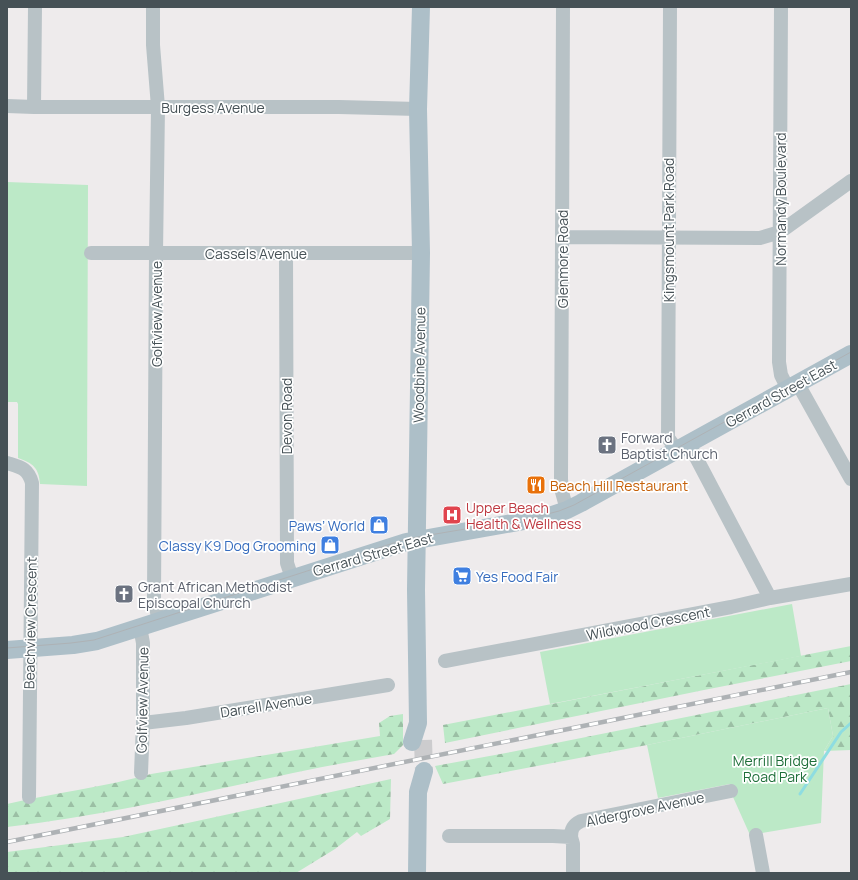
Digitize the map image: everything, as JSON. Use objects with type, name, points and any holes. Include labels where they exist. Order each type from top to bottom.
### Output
[{"type":"main road","name":"Woodbine Avenue","points":[[418,741],[417,539],[421,253],[418,109],[420,7]]},
{"type":"main road","name":"Gerrard Street East","points":[[7,650],[84,644],[96,641],[391,546],[417,539],[535,520],[567,510],[851,354]]},
{"type":"main road","points":[[417,873],[418,772]]},
{"type":"street","points":[[34,107],[35,7]]},
{"type":"street","name":"Golfview Avenue","points":[[153,7],[153,45],[158,107],[154,598],[159,621]]},
{"type":"street","name":"Glenmore Road","points":[[563,7],[561,479],[562,492],[567,510]]},
{"type":"street","name":"Kingsmount Park Road","points":[[670,7],[668,438],[683,447],[770,598]]},
{"type":"street","name":"Normandy Boulevard","points":[[781,7],[779,366],[781,375],[793,386],[851,478]]},
{"type":"street","name":"Burgess Avenue","points":[[7,106],[418,109]]},
{"type":"street","points":[[562,237],[760,238],[780,232],[851,181]]},
{"type":"street","name":"Cassels Avenue","points":[[91,253],[421,253]]},
{"type":"street","name":"Devon Road","points":[[286,253],[287,563],[292,578]]},
{"type":"street","name":"Beachview Crescent","points":[[7,463],[24,469],[30,475],[32,483],[29,797]]},
{"type":"street","name":"Wildwood Crescent","points":[[445,661],[770,598],[851,584]]},
{"type":"street","name":"Golfview Avenue","points":[[140,627],[143,643],[143,723],[141,773]]},
{"type":"street","name":"Darrell Avenue","points":[[143,723],[194,717],[388,685]]},
{"type":"street","name":"Aldergrove Avenue","points":[[449,836],[571,837],[573,827],[581,821],[730,791]]},
{"type":"street","points":[[756,835],[764,873]]},
{"type":"street","points":[[571,837],[573,844],[573,873]]},
{"type":"green space","points":[[7,182],[88,185],[87,486],[40,484],[37,470],[28,462],[18,458],[18,404],[17,402],[7,402]]},
{"type":"green space","points":[[792,604],[801,656],[550,704],[540,652]]},
{"type":"green space","points":[[851,646],[851,661],[445,743],[443,725]]},
{"type":"green space","points":[[851,684],[851,750],[824,751],[833,736],[828,708],[647,745],[443,784],[435,766],[511,752]]},
{"type":"green space","name":"Merrill Bridge Road Park","points":[[828,708],[833,736],[824,751],[821,823],[750,835],[733,797],[730,784],[658,798],[647,745]]},
{"type":"green space","points":[[403,714],[403,745],[394,754],[305,770],[186,796],[79,817],[7,827],[7,804],[115,783],[151,774],[380,736],[379,723],[390,716]]},
{"type":"green space","points":[[391,779],[390,819],[361,836],[357,832],[335,849],[296,873],[7,873],[7,852],[123,837]]},
{"type":"waterway","points":[[800,794],[841,732],[851,723]]},
{"type":"tunnel","points":[[423,740],[424,771]]},
{"type":"tram line","points":[[7,648],[94,640],[406,539],[536,517],[559,511],[574,505],[851,352]]},
{"type":"railway","points":[[7,842],[851,672]]},
{"type":"place","name":"Forward Baptist Church","points":[[607,445]]},
{"type":"place","name":"Beach Hill Restaurant","points":[[536,485]]},
{"type":"place","name":"Upper Beach Health & Wellness","points":[[452,515]]},
{"type":"place","name":"Paws’ World","points":[[379,525]]},
{"type":"place","name":"Classy K9 Dog Grooming","points":[[330,545]]},
{"type":"place","name":"Yes Food Fair","points":[[462,576]]},
{"type":"place","name":"Grant African Methodist Episcopal Church","points":[[124,594]]}]
